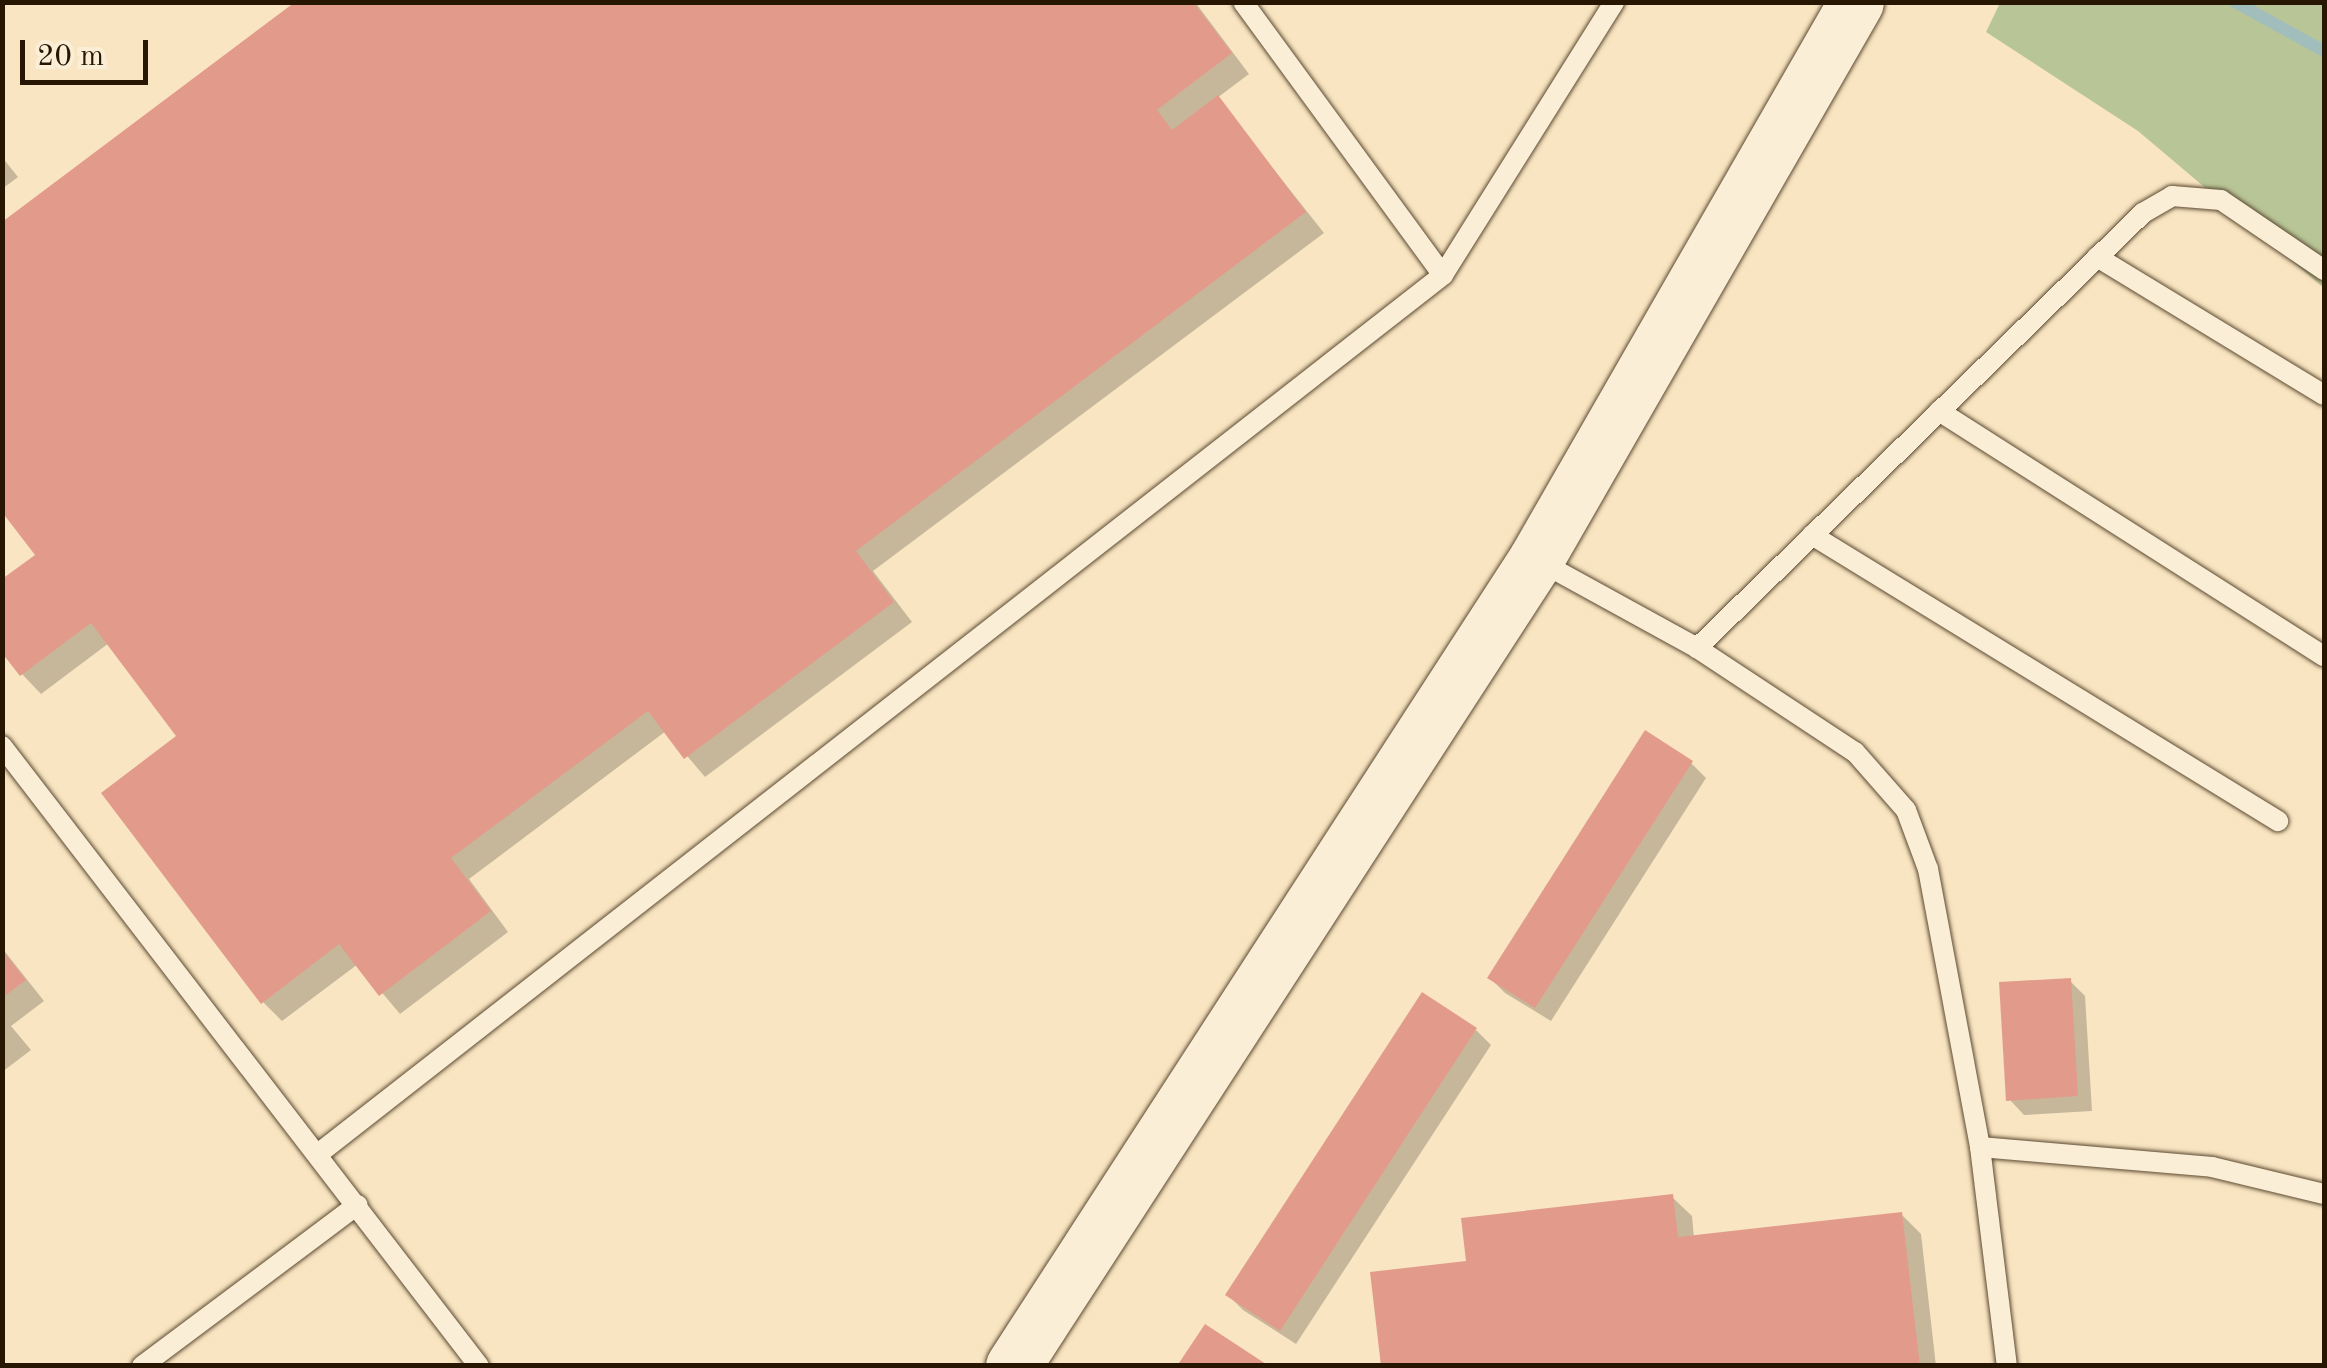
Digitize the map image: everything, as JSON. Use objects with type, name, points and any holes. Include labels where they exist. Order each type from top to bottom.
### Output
[{"type":"main road","points":[[1013,1366],[1536,559],[1856,2]]},
{"type":"lane","points":[[1242,2],[1444,275]]},
{"type":"lane","points":[[318,1154],[1444,275],[1614,2]]},
{"type":"lane","points":[[1697,648],[2143,213],[2172,196],[2196,194],[2221,200],[2324,270]]},
{"type":"lane","points":[[2098,258],[2324,395]]},
{"type":"lane","points":[[1939,411],[2323,656]]},
{"type":"lane","points":[[1812,535],[2278,821]]},
{"type":"lane","points":[[1536,559],[1697,648],[1855,752],[1906,810],[1928,869],[1980,1147],[2007,1366]]},
{"type":"lane","points":[[2,746],[479,1366]]},
{"type":"lane","points":[[1980,1147],[2212,1167],[2324,1194]]},
{"type":"lane","points":[[142,1366],[357,1205]]},
{"type":"green space","points":[[2000,3],[2324,3],[2324,288],[2138,131],[1986,32]]},
{"type":"building","points":[[295,2],[1193,2],[1232,53],[1157,110],[1172,130],[1218,95],[1306,212],[856,551],[894,602],[684,759],[648,711],[451,858],[491,911],[379,996],[339,944],[261,1004],[101,793],[176,736],[91,623],[20,676],[2,653],[2,579],[35,555],[2,512],[2,222]]},
{"type":"building","points":[[1645,730],[1693,761],[1535,1008],[1487,978]]},
{"type":"building","points":[[2,950],[26,980],[2,998]]},
{"type":"building","points":[[2071,978],[2078,1096],[2006,1101],[1999,982]]},
{"type":"building","points":[[1422,992],[1477,1028],[1280,1331],[1225,1295]]},
{"type":"building","points":[[1673,1194],[1678,1237],[1902,1212],[1920,1366],[1381,1366],[1370,1272],[1466,1261],[1461,1218]]},
{"type":"building","points":[[1205,1324],[1269,1366],[1177,1366]]},
{"type":"waterway","points":[[2235,2],[2324,51]]}]
